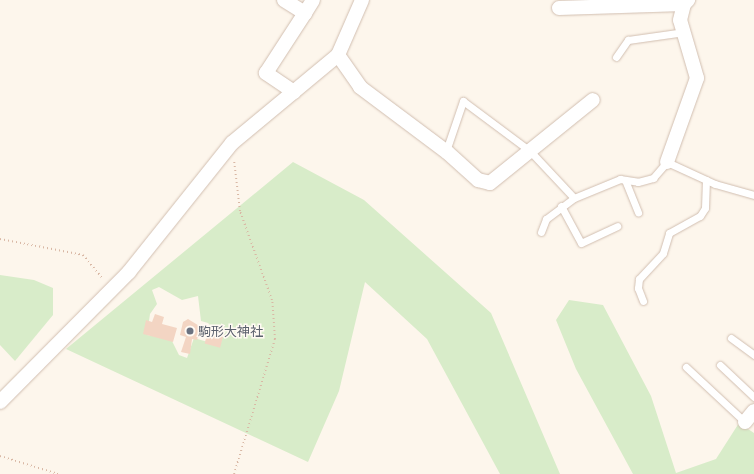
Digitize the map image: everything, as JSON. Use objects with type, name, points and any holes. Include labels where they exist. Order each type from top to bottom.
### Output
[{"type":"street","points":[[284,0],[305,13]]},
{"type":"street","points":[[294,92],[266,73],[313,0]]},
{"type":"street","points":[[0,402],[111,290],[232,143],[338,55],[359,1]]},
{"type":"street","points":[[559,9],[686,2],[680,20],[697,78],[667,162]]},
{"type":"street","points":[[338,55],[360,87],[446,151],[478,180],[490,183],[593,100]]},
{"type":"lane","points":[[616,57],[628,40],[684,32]]},
{"type":"lane","points":[[446,151],[463,101],[530,151],[574,198]]},
{"type":"lane","points":[[541,232],[546,219],[561,206],[574,198],[625,180],[638,182],[653,178],[667,162],[738,193],[754,194]]},
{"type":"lane","points":[[625,180],[638,212]]},
{"type":"lane","points":[[643,301],[638,288],[639,279],[663,253],[669,233],[700,216],[705,208],[706,180]]},
{"type":"lane","points":[[561,206],[580,243],[617,226]]},
{"type":"lane","points":[[731,338],[754,355]]},
{"type":"lane","points":[[720,365],[754,397]]},
{"type":"lane","points":[[686,367],[749,416]]},
{"type":"path","points":[[232,143],[240,211],[272,300],[275,339],[234,474]]},
{"type":"path","points":[[0,239],[83,254],[111,290]]},
{"type":"path","points":[[0,456],[58,474]]},
{"type":"green space","points":[[293,162],[364,200],[491,313],[560,474],[500,474],[427,339],[365,282],[339,391],[308,462],[66,349]],"holes":[[[159,287],[182,300],[198,296],[201,321],[208,323],[222,337],[221,342],[218,345],[194,338],[187,358],[179,355],[171,339],[147,335],[150,314],[157,304],[152,290]]]},
{"type":"green space","points":[[0,275],[34,280],[53,288],[53,315],[15,361],[0,345]]},
{"type":"green space","points":[[569,300],[603,305],[651,396],[676,473],[716,459],[739,423],[754,433],[754,474],[633,474],[576,369],[556,320]]},
{"type":"building","points":[[155,314],[164,317],[162,324],[177,328],[173,342],[143,334],[146,320],[152,322]]},
{"type":"building","name":"駒形大神社","points":[[188,319],[201,327],[197,340],[192,339],[190,354],[181,352],[186,337],[180,335],[183,322]]},
{"type":"building","points":[[208,331],[223,335],[220,348],[205,344]]},
{"type":"place","name":"駒形大神社","points":[[190,331]]}]
